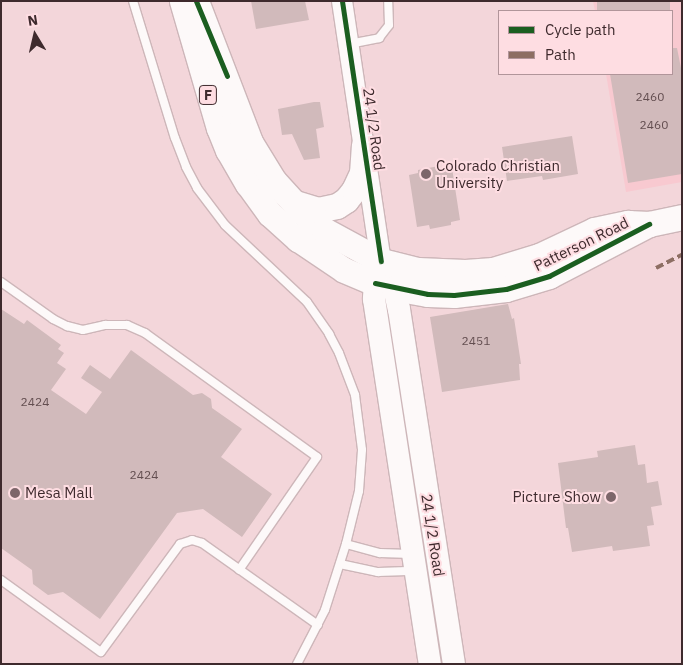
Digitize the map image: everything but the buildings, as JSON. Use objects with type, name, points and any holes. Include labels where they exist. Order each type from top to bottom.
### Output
[{"type":"main road","name":"Patterson Road","points":[[182,1],[219,128],[231,156],[248,184],[270,214],[298,239],[344,270],[383,277],[418,270],[465,272],[493,270],[539,256],[594,230],[628,223],[649,224],[682,217]]},
{"type":"main road","name":"Patterson Road","points":[[196,1],[250,142],[260,162],[288,199],[383,277]]},
{"type":"main road","points":[[288,199],[300,206],[318,210],[336,206],[346,200],[354,190],[362,173],[364,145]]},
{"type":"main road","name":"24 1/2 Road","points":[[383,277],[424,562],[430,664]]},
{"type":"main road","name":"24 1/2 Road","points":[[424,562],[454,664]]},
{"type":"street","name":"24 1/2 Road","points":[[342,1],[383,277]]},
{"type":"lane","points":[[132,1],[175,138],[186,167],[197,188],[225,226],[307,302],[329,334],[349,376],[359,416],[362,450],[359,490],[346,544],[318,626],[297,664]]},
{"type":"lane","points":[[349,44],[379,38],[389,24],[388,1]]},
{"type":"lane","points":[[1,282],[53,319],[67,326],[84,330],[105,325],[127,325],[145,333],[317,457],[239,570]]},
{"type":"lane","points":[[1,580],[101,652],[180,544],[185,541],[197,541],[318,626]]},
{"type":"lane","points":[[346,544],[424,562]]},
{"type":"lane","points":[[340,564],[378,572],[424,562]]},
{"type":"shaded area","points":[[593,1],[682,1],[682,182],[626,192],[606,75],[673,75],[673,10],[595,10]]},
{"type":"marked path","points":[[656,268],[682,255]]},
{"type":"cycle path","points":[[196,1],[227,76]]},
{"type":"cycle path","points":[[342,1],[381,261]]},
{"type":"cycle path","points":[[375,283],[428,294],[454,295],[506,289],[549,276],[649,224]]},
{"type":"place","name":"Colorado Christian University","points":[[426,174]]},
{"type":"place","name":"Mesa Mall","points":[[15,493]]},
{"type":"place","name":"Picture Show","points":[[611,497]]}]
